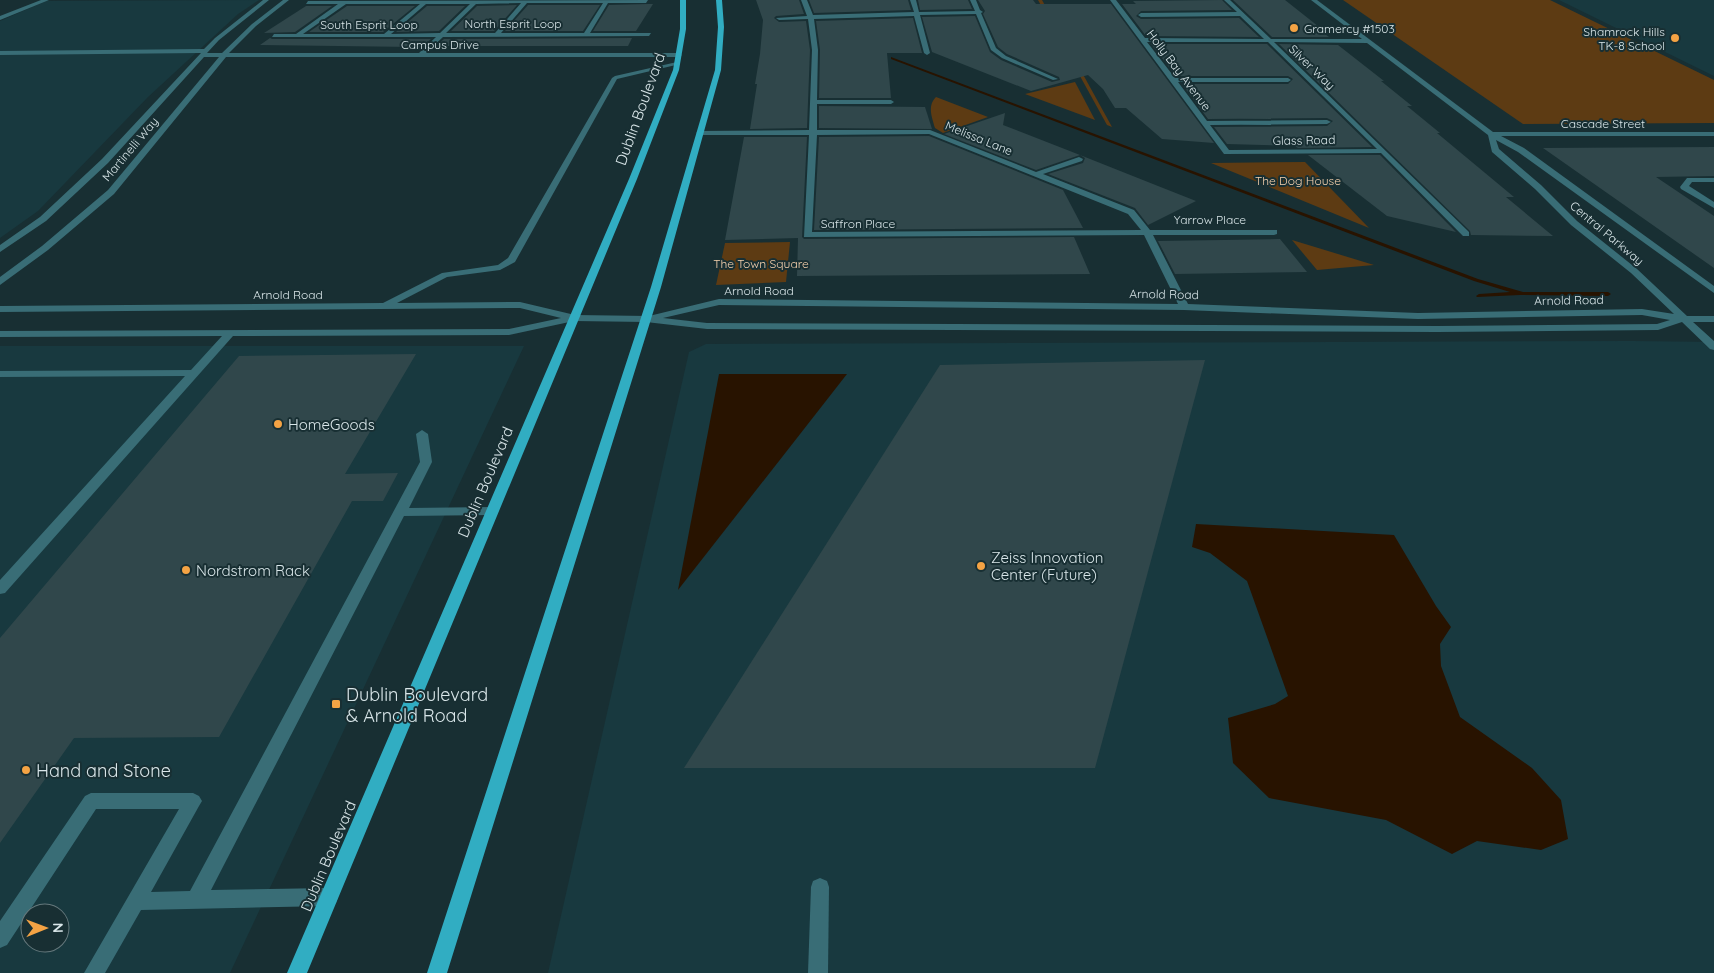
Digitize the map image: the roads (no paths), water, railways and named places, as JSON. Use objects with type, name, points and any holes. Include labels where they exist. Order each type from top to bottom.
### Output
[{"type":"main road","name":"Dublin Boulevard","points":[[297,973],[617,220],[678,60],[684,30],[683,0]]},
{"type":"main road","points":[[437,973],[646,319],[700,133],[718,70],[721,27],[719,0]]},
{"type":"street","points":[[0,18],[46,0]]},
{"type":"street","name":"Martinelli Way","points":[[0,248],[43,219],[105,161],[204,53],[247,13],[266,0]]},
{"type":"street","name":"Martinelli Way","points":[[0,282],[45,248],[111,192],[224,55],[264,17],[288,0]]},
{"type":"street","name":"Saffron Place","points":[[804,0],[812,16],[816,56],[814,133],[807,235],[1147,232]]},
{"type":"street","points":[[913,0],[928,53]]},
{"type":"street","points":[[973,0],[980,12],[993,50],[1004,58],[1055,79]]},
{"type":"street","name":"Holly Bay Avenue","points":[[1114,0],[1227,152]]},
{"type":"street","name":"Silver Way","points":[[1227,0],[1466,234]]},
{"type":"street","name":"Central Parkway","points":[[1314,0],[1491,134],[1522,150],[1714,290]]},
{"type":"street","points":[[420,55],[476,1]]},
{"type":"street","name":"North Esprit Loop","points":[[476,1],[646,1]]},
{"type":"street","name":"South Esprit Loop","points":[[308,3],[476,1]]},
{"type":"street","points":[[586,34],[607,1]]},
{"type":"street","name":"South Esprit Loop","points":[[298,35],[344,2]]},
{"type":"street","points":[[386,35],[425,2]]},
{"type":"street","points":[[496,34],[525,2]]},
{"type":"street","points":[[779,18],[980,12]]},
{"type":"street","points":[[1141,15],[1242,14]]},
{"type":"street","name":"North Esprit Loop","points":[[441,35],[649,34]]},
{"type":"street","name":"South Esprit Loop","points":[[274,36],[441,35]]},
{"type":"street","points":[[1143,40],[1367,41]]},
{"type":"street","name":"Campus Drive","points":[[0,53],[420,55],[678,60]]},
{"type":"street","points":[[383,306],[445,276],[500,267],[512,260],[615,78],[678,60]]},
{"type":"street","points":[[1173,80],[1288,80]]},
{"type":"street","points":[[814,102],[891,102]]},
{"type":"street","points":[[1205,123],[1327,122]]},
{"type":"street","name":"Melissa Lane","points":[[700,133],[930,132],[1131,212],[1147,232],[1184,307]]},
{"type":"street","name":"Central Parkway","points":[[1491,134],[1494,150],[1538,187],[1574,223],[1634,271],[1714,347]]},
{"type":"street","name":"Cascade Street","points":[[1491,134],[1714,134]]},
{"type":"street","name":"Glass Road","points":[[1227,152],[1381,151]]},
{"type":"street","points":[[1037,174],[1079,159]]},
{"type":"street","points":[[1714,180],[1690,180],[1684,186],[1714,206]]},
{"type":"street","name":"Yarrow Place","points":[[1147,232],[1274,232]]},
{"type":"street","name":"Arnold Road","points":[[646,319],[719,302],[1184,307],[1418,316],[1642,312],[1683,319],[1714,319]]},
{"type":"street","name":"Arnold Road","points":[[0,309],[520,305],[574,318],[646,319],[707,326],[1427,329],[1658,327],[1683,319]]},
{"type":"street","name":"Arnold Road","points":[[0,334],[509,332],[574,318]]},
{"type":"street","points":[[0,589],[231,332]]},
{"type":"street","points":[[0,374],[194,373]]},
{"type":"street","points":[[195,901],[426,462],[422,434]]},
{"type":"street","points":[[400,512],[492,511]]},
{"type":"street","points":[[0,938],[91,801],[193,801],[94,973]]},
{"type":"street","points":[[818,973],[820,887]]},
{"type":"street","points":[[135,901],[329,897]]},
{"type":"waterway","points":[[893,58],[1476,280],[1523,294],[1608,294]]},
{"type":"waterway","points":[[1479,296],[1518,294]]},
{"type":"place","name":"Gramercy #1503","points":[[1294,28]]},
{"type":"place","name":"Shamrock Hills TK-8 School","points":[[1675,38]]},
{"type":"place","name":"HomeGoods","points":[[278,424]]},
{"type":"place","name":"Zeiss Innovation Center (Future)","points":[[981,566]]},
{"type":"place","name":"Nordstrom Rack","points":[[186,570]]},
{"type":"place","name":"Dublin Boulevard & Arnold Road","points":[[336,704]]},
{"type":"place","name":"Hand and Stone","points":[[26,770]]},
{"type":"park label","name":"The Dog House","points":[[1298,180]]},
{"type":"park label","name":"The Town Square","points":[[761,263]]}]
